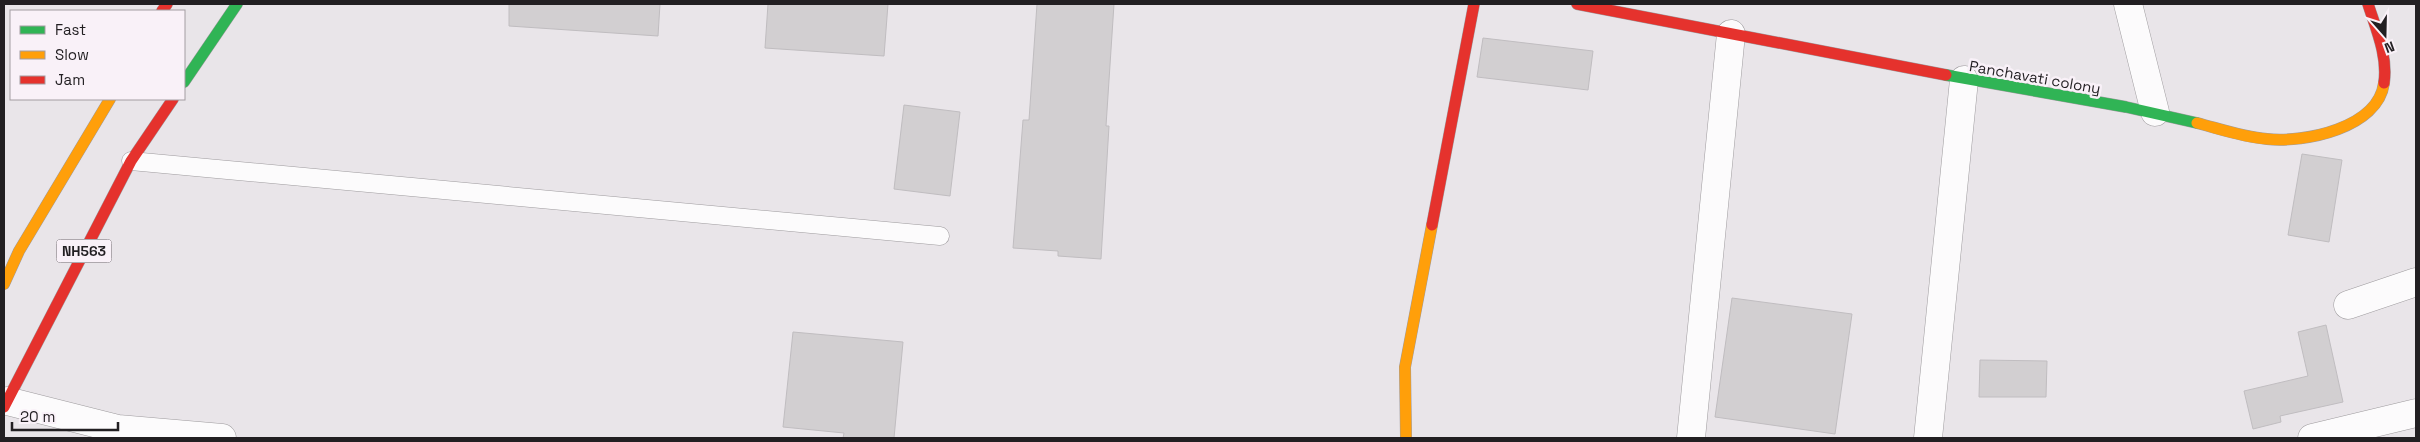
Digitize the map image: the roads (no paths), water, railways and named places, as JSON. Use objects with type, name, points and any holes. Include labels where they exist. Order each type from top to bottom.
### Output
[{"type":"main road","points":[[185,81],[237,4]]},
{"type":"main road","points":[[1406,438],[1405,367],[1474,4]]},
{"type":"main road","name":"Panchavati colony","points":[[1577,4],[1964,80],[2156,112],[2239,134],[2275,140],[2312,135],[2342,128],[2368,114],[2383,96],[2386,64],[2368,4]]},
{"type":"main road","points":[[4,284],[19,251],[109,100]]},
{"type":"main road","name":"NH563","points":[[5,404],[131,161],[172,100]]},
{"type":"street","points":[[2128,4],[2156,112]]},
{"type":"street","points":[[1691,438],[1731,34]]},
{"type":"street","points":[[1928,438],[1964,80]]},
{"type":"street","points":[[2348,305],[2416,282]]},
{"type":"street","points":[[5,404],[118,429],[222,438]]},
{"type":"street","points":[[2312,438],[2416,413]]},
{"type":"lane","points":[[131,161],[940,236]]}]
